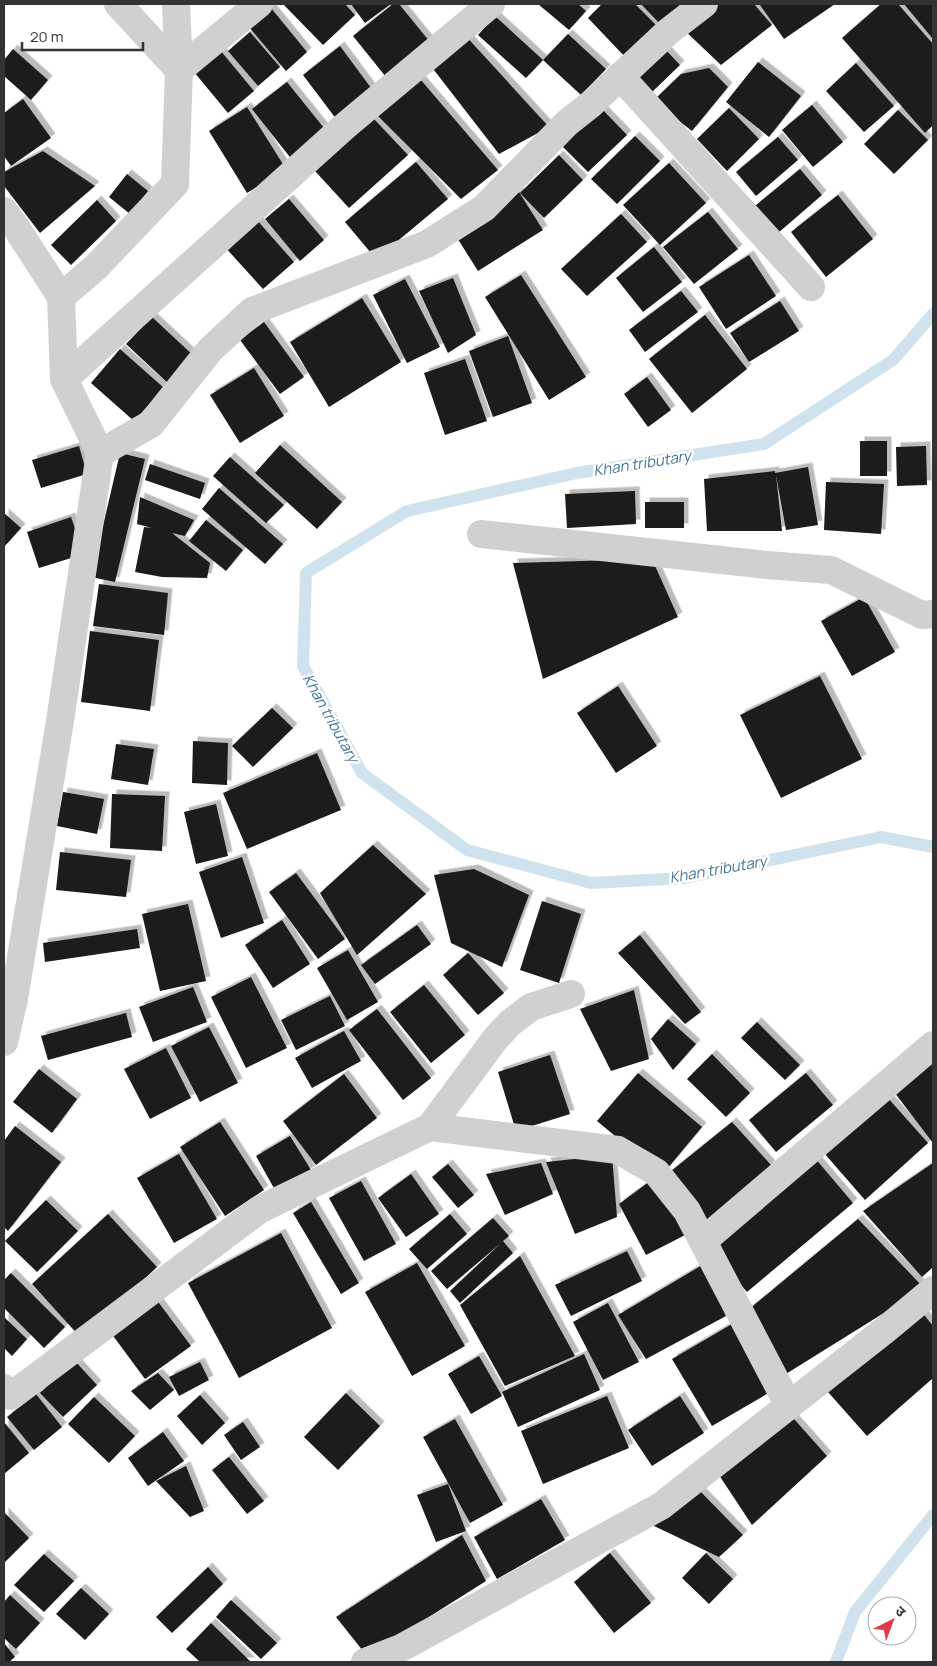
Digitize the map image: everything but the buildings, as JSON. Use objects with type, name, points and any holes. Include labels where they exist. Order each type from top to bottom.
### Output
[{"type":"street","points":[[118,4],[178,70]]},
{"type":"street","points":[[61,298],[96,267],[175,184],[178,70],[176,4]]},
{"type":"street","points":[[178,70],[258,4]]},
{"type":"street","points":[[64,379],[344,126],[491,4]]},
{"type":"street","points":[[100,453],[151,424],[210,350],[252,311],[427,244],[484,208],[567,123],[669,31],[704,4]]},
{"type":"street","points":[[620,76],[811,287]]},
{"type":"street","points":[[4,211],[61,298],[64,379],[100,453],[60,721],[14,999],[4,1042]]},
{"type":"street","points":[[481,534],[767,565],[831,570],[922,615],[933,614]]},
{"type":"street","points":[[6,1395],[259,1210],[430,1127],[496,1038],[510,1023],[531,1008],[571,994]]},
{"type":"street","points":[[703,1241],[933,1045]]},
{"type":"street","points":[[430,1127],[618,1150],[656,1172],[687,1212],[789,1406]]},
{"type":"street","points":[[365,1662],[401,1648],[660,1506],[789,1406],[933,1290]]},
{"type":"waterway","name":"Khan tributary","points":[[933,314],[893,360],[764,444],[577,473],[407,511],[306,573],[303,666],[362,773],[467,850],[591,883],[685,878],[881,837],[933,847]]},
{"type":"waterway","name":"Khan tributary","points":[[836,1662],[855,1612],[933,1515]]}]
